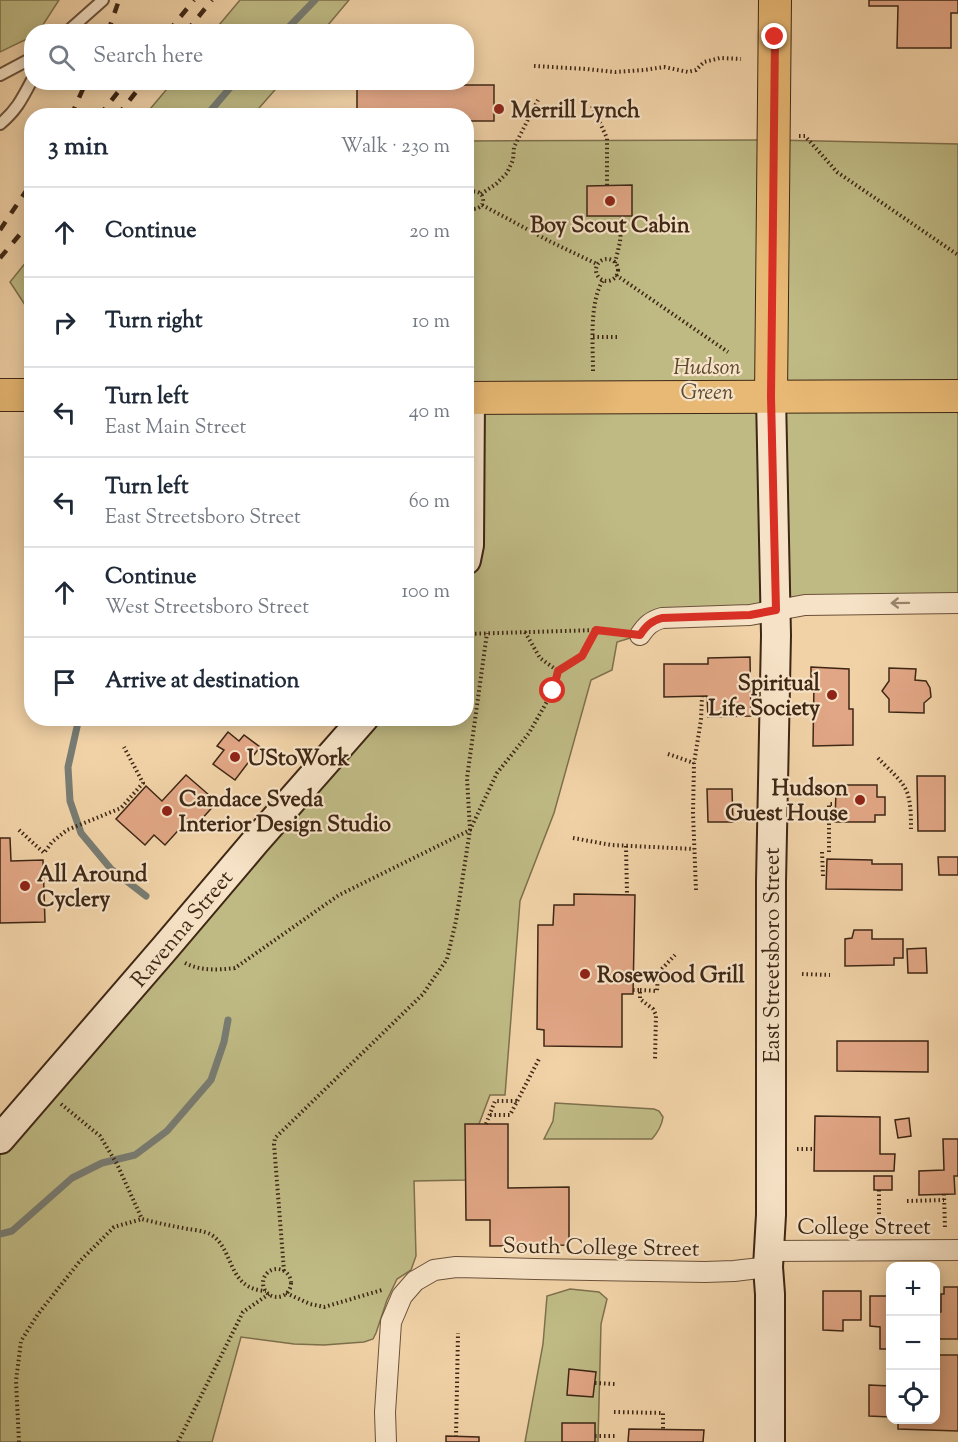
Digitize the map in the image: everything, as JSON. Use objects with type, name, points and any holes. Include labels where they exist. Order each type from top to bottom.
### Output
[{"type":"main road","points":[[771,397],[775,0]]},
{"type":"main road","points":[[0,395],[24,395]]},
{"type":"main road","points":[[474,398],[958,396]]},
{"type":"main road","name":"East Streetsboro Street","points":[[770,1442],[771,861],[776,610],[771,397]]},
{"type":"main road","name":"Ravenna Street","points":[[0,1139],[357,726]]},
{"type":"street","points":[[640,635],[653,620],[662,618],[750,615],[805,605],[958,603]]},
{"type":"street","name":"College Street","points":[[769,1259],[878,1250],[952,1250]]},
{"type":"street","name":"South College Street","points":[[415,1281],[434,1270],[456,1267],[705,1272],[734,1271],[769,1259]]},
{"type":"street","points":[[386,1442],[385,1412],[391,1322],[402,1296],[415,1281]]},
{"type":"lane","points":[[76,24],[103,0]]},
{"type":"lane","points":[[0,75],[24,62]]},
{"type":"lane","points":[[0,124],[11,115],[27,90]]},
{"type":"path","points":[[534,66],[615,72],[664,67],[688,72],[696,70],[704,62],[720,58],[741,59]]},
{"type":"path","points":[[481,194],[507,173],[513,160],[514,147],[538,100]]},
{"type":"path","points":[[592,106],[607,138],[607,185]]},
{"type":"path","points":[[774,135],[805,136],[837,172],[958,255]]},
{"type":"path","points":[[474,191],[481,194],[483,199],[482,205],[474,208]]},
{"type":"path","points":[[482,205],[597,264]]},
{"type":"path","points":[[615,263],[620,242],[622,216]]},
{"type":"path","points":[[609,259],[615,263],[618,269],[612,280],[603,280],[597,275],[599,261],[609,259]]},
{"type":"path","points":[[616,275],[728,352]]},
{"type":"path","points":[[593,398],[595,301],[598,288],[603,280]]},
{"type":"path","points":[[593,337],[617,337]]},
{"type":"path","points":[[165,948],[176,959],[195,968],[217,970],[235,968],[339,895],[470,830],[497,773],[529,733],[553,691],[558,671],[582,656],[596,630]]},
{"type":"path","points":[[474,634],[596,630],[640,635]]},
{"type":"path","points":[[525,632],[540,658],[558,671]]},
{"type":"path","points":[[284,1271],[275,1138],[423,994],[447,959],[456,921],[470,830],[467,778],[487,633]]},
{"type":"path","points":[[696,890],[694,763],[702,696]]},
{"type":"path","points":[[20,830],[44,854],[52,842],[67,830],[121,808],[143,783],[124,747]]},
{"type":"path","points":[[668,754],[694,763]]},
{"type":"path","points":[[878,758],[900,781],[908,794],[911,829]]},
{"type":"path","points":[[829,852],[829,804],[835,804]]},
{"type":"path","points":[[573,838],[611,845],[694,849]]},
{"type":"path","points":[[626,846],[627,894]]},
{"type":"path","points":[[822,852],[823,876],[826,876]]},
{"type":"path","points":[[633,990],[657,991],[658,973],[675,954]]},
{"type":"path","points":[[802,974],[830,975]]},
{"type":"path","points":[[640,990],[640,999],[653,1009],[656,1015],[655,1059]]},
{"type":"path","points":[[490,1115],[510,1115],[540,1057]]},
{"type":"path","points":[[486,1124],[495,1101],[517,1101]]},
{"type":"path","points":[[100,1136],[117,1164],[142,1219]]},
{"type":"path","points":[[878,1250],[879,1190]]},
{"type":"path","points":[[944,1194],[952,1250]]},
{"type":"path","points":[[907,1201],[944,1200]]},
{"type":"path","points":[[19,1442],[16,1382],[21,1341],[38,1314],[80,1261],[114,1227],[142,1219],[210,1234],[220,1244],[233,1270],[251,1288],[278,1297],[289,1290],[291,1281],[288,1273],[275,1269],[267,1273],[263,1282],[268,1292]]},
{"type":"path","points":[[286,1293],[310,1304],[324,1307],[415,1281]]},
{"type":"path","points":[[178,1442],[243,1312],[268,1292]]},
{"type":"path","points":[[456,1437],[458,1333]]},
{"type":"path","points":[[595,1383],[615,1384]]},
{"type":"path","points":[[614,1412],[663,1413],[663,1429]]},
{"type":"path","points":[[595,1436],[615,1436]]},
{"type":"green space","points":[[0,0],[59,0],[44,24],[24,24],[24,40],[0,52]]},
{"type":"green space","points":[[240,0],[349,0],[329,24],[220,24]]},
{"type":"green space","points":[[166,90],[275,90],[259,108],[151,108]]},
{"type":"green space","name":"Hudson Green","points":[[774,140],[958,144],[958,603],[662,618],[640,635],[617,642],[612,670],[591,680],[554,813],[520,901],[505,1095],[490,1095],[479,1124],[466,1180],[414,1181],[416,1256],[411,1270],[397,1279],[373,1339],[364,1342],[324,1345],[294,1344],[241,1337],[212,1442],[0,1442],[0,1139],[357,726],[474,726],[474,141]]},
{"type":"green space","points":[[24,265],[24,303],[10,282]]},
{"type":"green space","points":[[555,1103],[654,1109],[659,1111],[663,1117],[652,1139],[544,1139],[553,1121]]},
{"type":"green space","points":[[570,1289],[599,1292],[607,1299],[601,1324],[598,1442],[525,1442],[543,1344],[547,1296]]},
{"type":"building","points":[[869,0],[958,0],[958,13],[951,13],[951,48],[897,48],[898,6],[869,6]]},
{"type":"building","points":[[474,85],[494,85],[494,121],[474,121],[474,108],[357,108],[357,90],[474,90]]},
{"type":"building","name":"Boy Scout Cabin","points":[[632,185],[632,216],[587,216],[587,186]]},
{"type":"building","points":[[750,657],[751,716],[708,717],[707,696],[664,697],[664,664],[708,664],[708,658]]},
{"type":"building","name":"Spiritual Life Society","points":[[811,667],[849,669],[849,709],[853,709],[853,745],[813,746],[814,682],[811,682]]},
{"type":"building","points":[[889,668],[916,669],[915,680],[926,681],[931,697],[924,703],[924,713],[889,712],[889,699],[882,691],[889,681]]},
{"type":"building","name":"UStoWork","points":[[228,732],[239,741],[244,735],[260,747],[235,780],[213,764],[224,750],[217,746]]},
{"type":"building","name":"Candace Sveda Interior Design Studio","points":[[186,775],[217,802],[191,831],[184,824],[165,845],[154,835],[145,845],[116,819],[146,786],[162,801]]},
{"type":"building","points":[[917,776],[945,776],[945,831],[918,831]]},
{"type":"building","name":"Hudson Guest House","points":[[842,785],[877,785],[877,797],[885,797],[885,815],[875,815],[875,822],[835,822],[836,790],[842,790]]},
{"type":"building","points":[[707,789],[732,789],[733,822],[708,822]]},
{"type":"building","points":[[0,838],[10,838],[11,861],[43,860],[45,922],[0,923]]},
{"type":"building","points":[[938,857],[958,857],[958,875],[939,875]]},
{"type":"building","points":[[827,859],[872,860],[872,864],[902,864],[902,890],[826,889]]},
{"type":"building","name":"Rosewood Grill","points":[[574,894],[635,895],[633,994],[622,994],[622,1047],[544,1046],[544,1030],[537,1029],[538,925],[553,925],[554,905],[574,905]]},
{"type":"building","points":[[854,930],[872,930],[872,939],[903,939],[903,958],[894,958],[894,965],[845,966],[845,939],[852,938]]},
{"type":"building","points":[[926,948],[927,973],[908,973],[907,949]]},
{"type":"building","points":[[837,1041],[928,1041],[928,1072],[837,1071]]},
{"type":"building","points":[[815,1116],[880,1117],[880,1154],[895,1154],[894,1171],[814,1171]]},
{"type":"building","points":[[909,1118],[911,1136],[898,1138],[895,1120]]},
{"type":"building","points":[[465,1124],[508,1124],[508,1188],[569,1187],[569,1245],[490,1246],[490,1220],[466,1220]]},
{"type":"building","points":[[943,1139],[958,1139],[958,1176],[954,1176],[955,1194],[919,1195],[919,1171],[944,1170]]},
{"type":"building","points":[[874,1176],[892,1176],[892,1190],[874,1190]]},
{"type":"building","points":[[944,1287],[958,1287],[958,1339],[940,1339],[941,1294],[944,1294]]},
{"type":"building","points":[[823,1291],[861,1291],[861,1320],[843,1320],[843,1331],[823,1330]]},
{"type":"building","points":[[870,1296],[886,1296],[886,1349],[880,1349],[880,1327],[870,1326]]},
{"type":"building","points":[[940,1355],[958,1355],[958,1431],[898,1429],[898,1424],[940,1424]]},
{"type":"building","points":[[569,1369],[596,1372],[593,1397],[567,1395]]},
{"type":"building","points":[[869,1385],[886,1386],[886,1417],[869,1416]]},
{"type":"building","points":[[562,1423],[595,1423],[595,1442],[562,1442]]},
{"type":"building","points":[[629,1429],[704,1430],[703,1442],[628,1442]]},
{"type":"building","points":[[446,1436],[479,1437],[479,1442],[446,1442]]},
{"type":"waterway","points":[[292,24],[315,0]]},
{"type":"waterway","points":[[213,108],[228,90]]},
{"type":"waterway","points":[[77,726],[68,767],[70,801],[81,833],[111,869],[146,896]]},
{"type":"waterway","points":[[0,1234],[12,1231],[72,1178],[102,1163],[135,1155],[167,1131],[211,1080],[224,1042],[228,1020]]},
{"type":"railway","points":[[111,24],[119,0]]},
{"type":"railway","points":[[174,24],[194,0]]},
{"type":"railway","points":[[192,24],[212,0]]},
{"type":"railway","points":[[75,108],[82,90]]},
{"type":"railway","points":[[105,108],[120,90]]},
{"type":"railway","points":[[123,108],[138,90]]},
{"type":"railway","points":[[0,230],[24,194]]},
{"type":"railway","points":[[0,258],[24,230]]},
{"type":"place","name":"Merrill Lynch","points":[[499,109]]},
{"type":"place","name":"Boy Scout Cabin","points":[[610,201]]},
{"type":"place","name":"Spiritual Life Society","points":[[832,695]]},
{"type":"place","name":"UStoWork","points":[[235,757]]},
{"type":"place","name":"Hudson Guest House","points":[[860,800]]},
{"type":"place","name":"Candace Sveda Interior Design Studio","points":[[167,811]]},
{"type":"place","name":"All Around Cyclery","points":[[25,886]]},
{"type":"place","name":"Rosewood Grill","points":[[585,974]]},
{"type":"route","points":[[553,691],[558,671],[582,656],[596,630],[640,635],[653,620],[662,618],[750,615],[776,610],[771,397],[775,37]]}]
